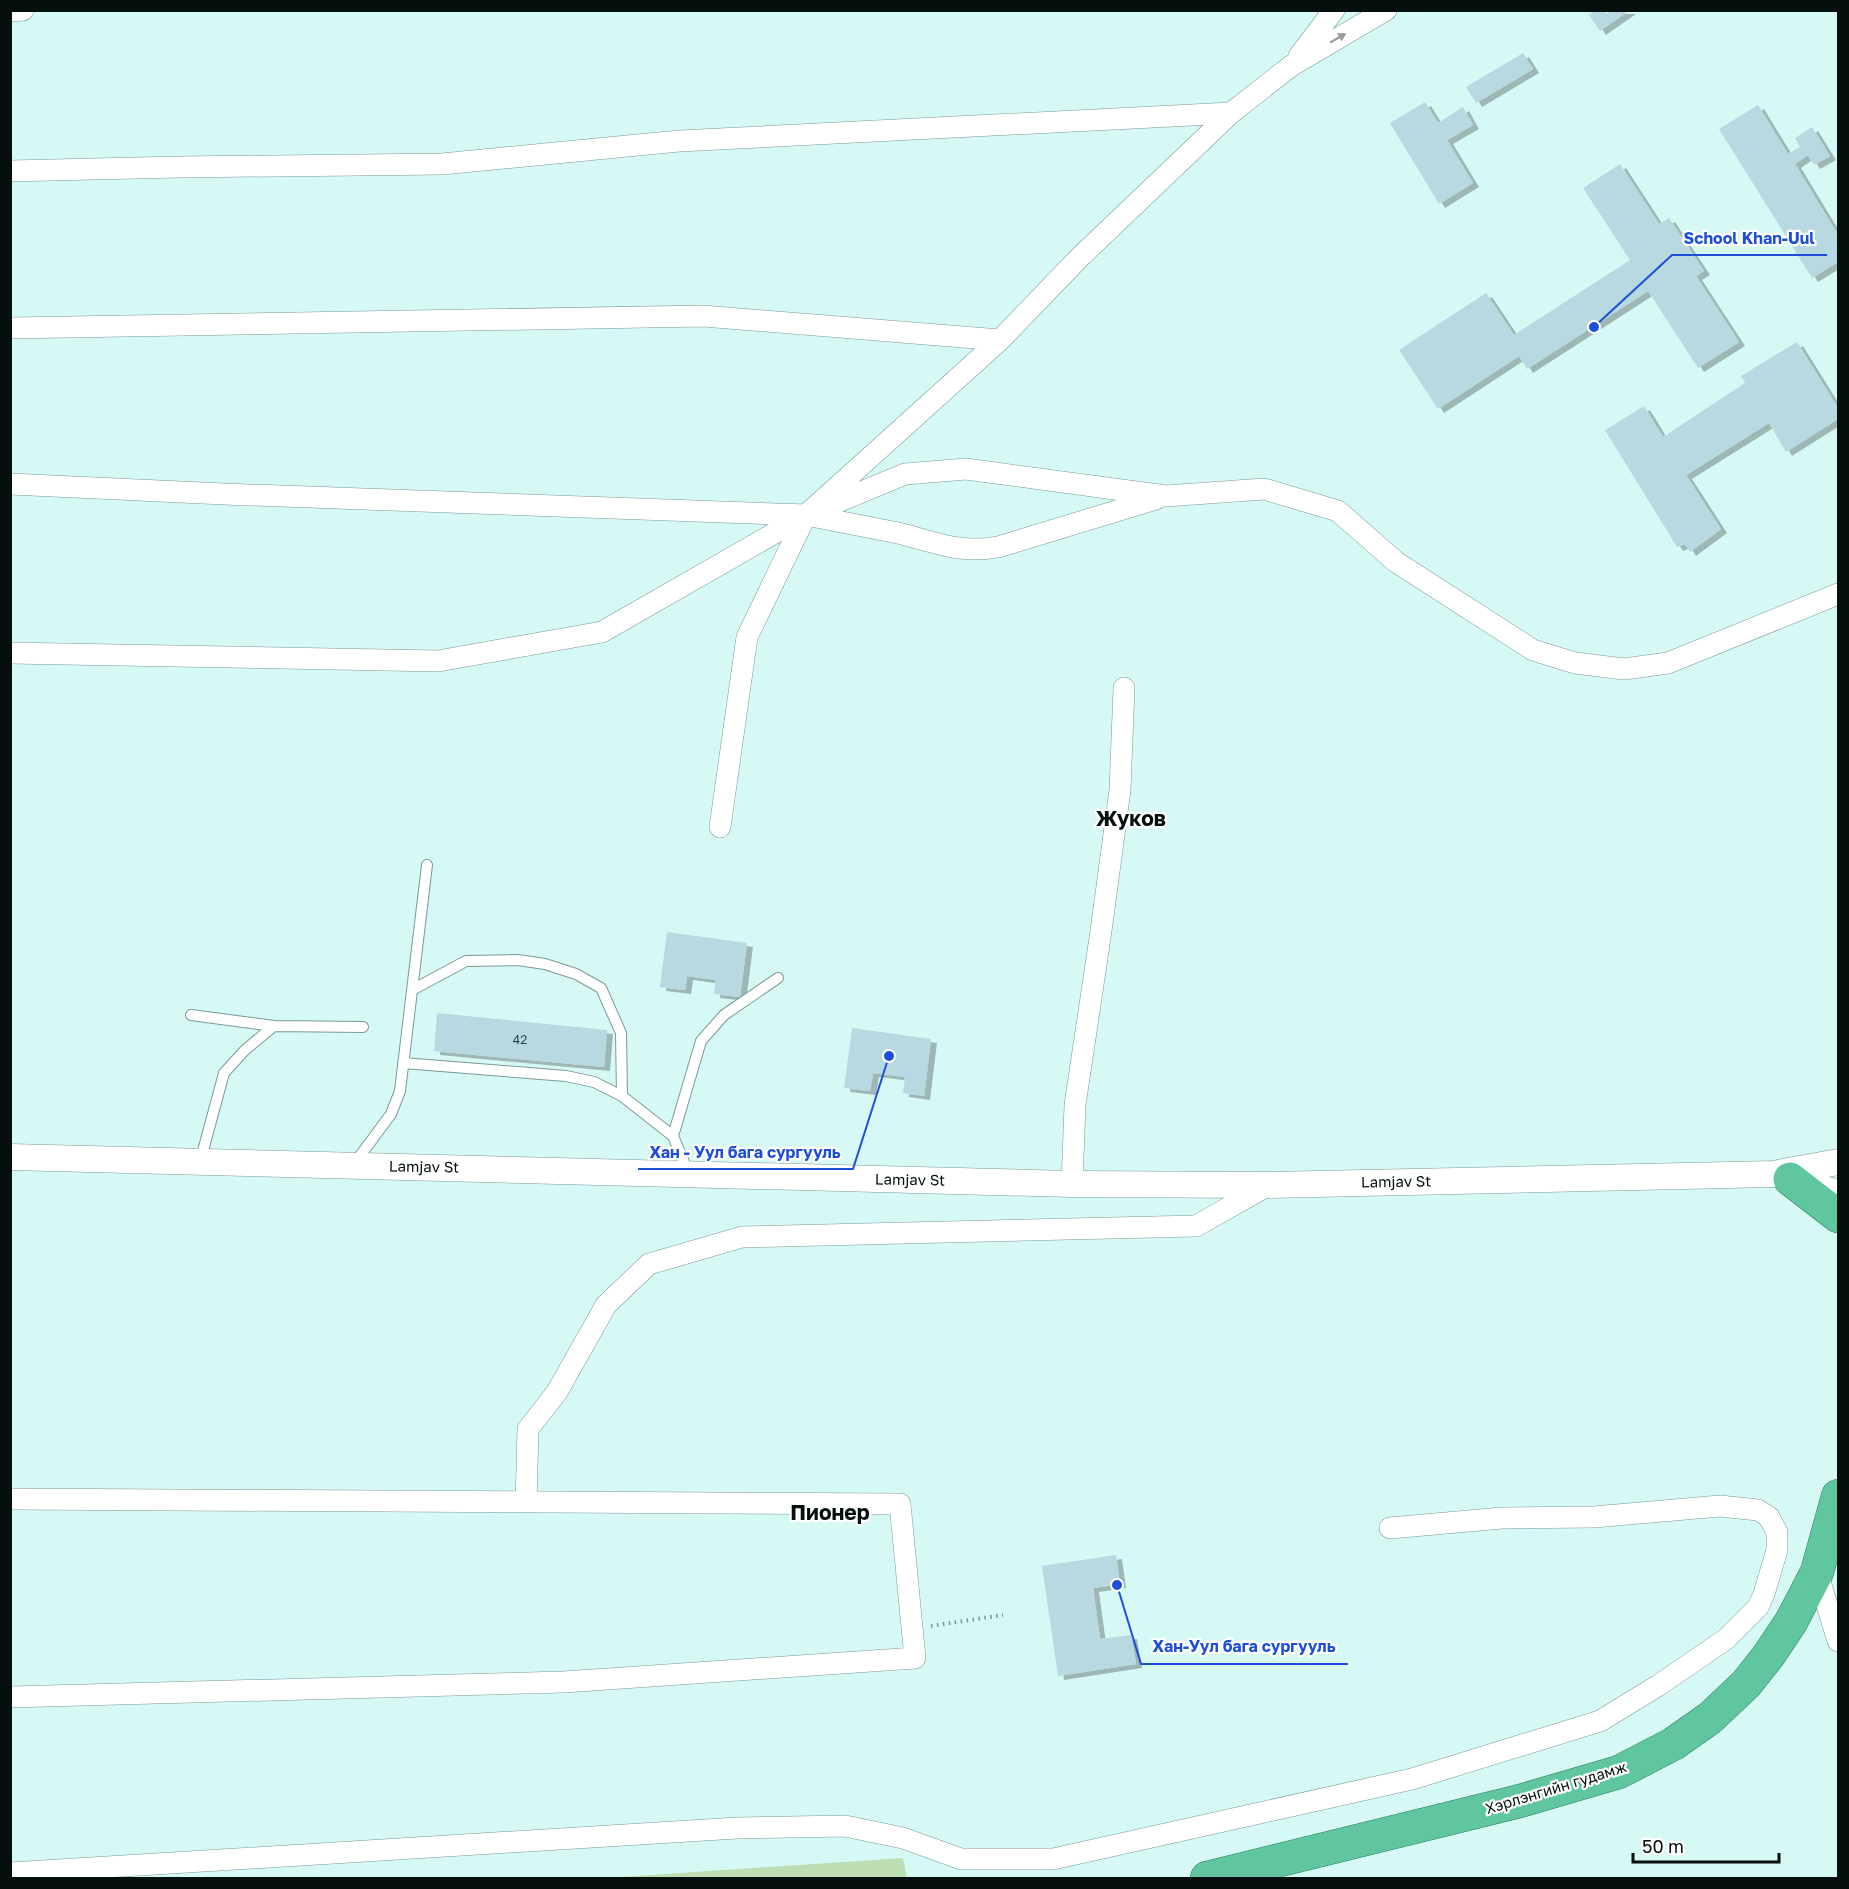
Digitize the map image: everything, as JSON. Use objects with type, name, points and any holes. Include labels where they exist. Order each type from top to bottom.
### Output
[{"type":"highway","points":[[1781,1177],[1839,1216]]},
{"type":"highway","name":"Хэрлэнгийн гудамж","points":[[1207,1878],[1520,1801],[1619,1772],[1673,1744],[1710,1718],[1746,1684],[1769,1655],[1791,1622],[1817,1572],[1839,1496]]},
{"type":"street","points":[[10,11],[23,10]]},
{"type":"street","points":[[1291,66],[1334,10]]},
{"type":"street","points":[[720,827],[747,637],[806,515],[1000,340],[1079,258],[1232,113],[1291,66],[1386,10]]},
{"type":"street","points":[[10,171],[442,164],[679,141],[1232,113]]},
{"type":"street","points":[[10,328],[703,316],[1000,340]]},
{"type":"street","points":[[10,653],[438,661],[602,632],[806,515],[905,474],[966,469],[1166,496],[1264,489],[1338,511],[1396,562],[1533,650],[1575,663],[1624,669],[1668,663],[1839,594]]},
{"type":"street","points":[[10,484],[806,515],[883,530],[956,549],[979,550],[998,547],[1166,496]]},
{"type":"street","points":[[1072,1184],[1075,1105],[1120,790],[1124,688]]},
{"type":"street","name":"Lamjav St","points":[[10,1156],[1072,1184],[1269,1185],[1781,1177]]},
{"type":"street","points":[[1781,1177],[1839,1162]]},
{"type":"street","points":[[1781,1177],[1839,1193]]},
{"type":"street","points":[[526,1502],[528,1429],[557,1392],[606,1305],[649,1264],[742,1237],[1196,1226],[1269,1185]]},
{"type":"street","points":[[10,1499],[900,1504],[915,1658],[564,1682],[10,1697]]},
{"type":"street","points":[[10,1872],[737,1828],[845,1826],[903,1838],[961,1859],[1053,1858],[1412,1779],[1600,1721],[1659,1685],[1726,1639],[1758,1607],[1764,1594],[1776,1550],[1777,1532],[1769,1517],[1758,1510],[1720,1506],[1594,1517],[1502,1518],[1390,1528]]},
{"type":"street","points":[[1817,1572],[1839,1641]]},
{"type":"lane","points":[[353,1166],[391,1114],[400,1091],[427,865]]},
{"type":"lane","points":[[412,990],[466,961],[518,960],[545,964],[576,974],[601,988],[621,1033],[622,1096]]},
{"type":"lane","points":[[673,1136],[701,1041],[724,1015],[778,978]]},
{"type":"lane","points":[[191,1015],[274,1026],[363,1027]]},
{"type":"lane","points":[[200,1162],[224,1073],[245,1050],[274,1026]]},
{"type":"lane","points":[[403,1063],[566,1076],[594,1082],[622,1096],[673,1136],[689,1174]]},
{"type":"path","points":[[912,1629],[1003,1615]]},
{"type":"green space","points":[[903,1858],[907,1878],[606,1878]]},
{"type":"building","points":[[1596,10],[1605,10],[1607,14],[1611,10],[1630,10],[1600,31],[1589,15]]},
{"type":"building","points":[[1523,53],[1533,69],[1476,103],[1466,87]]},
{"type":"building","points":[[1425,102],[1438,123],[1463,107],[1473,125],[1447,140],[1473,183],[1439,204],[1390,123]]},
{"type":"building","points":[[1758,105],[1788,154],[1800,147],[1795,138],[1812,127],[1830,156],[1814,165],[1808,155],[1795,164],[1838,235],[1838,262],[1812,278],[1719,129]]},
{"type":"building","points":[[1620,164],[1659,224],[1669,218],[1704,271],[1696,276],[1739,342],[1698,368],[1648,291],[1527,369],[1519,356],[1438,409],[1399,350],[1486,293],[1514,335],[1630,260],[1583,188]]},
{"type":"building","points":[[1797,342],[1838,408],[1838,419],[1786,452],[1769,423],[1686,475],[1721,529],[1690,552],[1685,544],[1677,547],[1605,430],[1644,406],[1663,437],[1745,383],[1741,376]]},
{"type":"building","points":[[667,932],[747,943],[740,997],[714,994],[716,980],[687,976],[685,990],[660,987]]},
{"type":"building","points":[[437,1013],[607,1030],[604,1067],[434,1051]]},
{"type":"building","points":[[852,1028],[931,1039],[924,1096],[903,1093],[905,1077],[873,1073],[870,1091],[844,1088]]},
{"type":"building","points":[[1116,1555],[1120,1584],[1093,1588],[1100,1639],[1131,1635],[1136,1664],[1058,1676],[1042,1566]]},
{"type":"place","name":"School Khan-Uul","points":[[1594,327]]},
{"type":"place","name":"Хан - Уул бага сургууль","points":[[889,1056]]},
{"type":"place","name":"Хан-Уул бага сургууль","points":[[1117,1585]]},
{"type":"district","name":"Жуков","points":[[1131,819]]},
{"type":"district","name":"Пионер","points":[[830,1513]]}]
